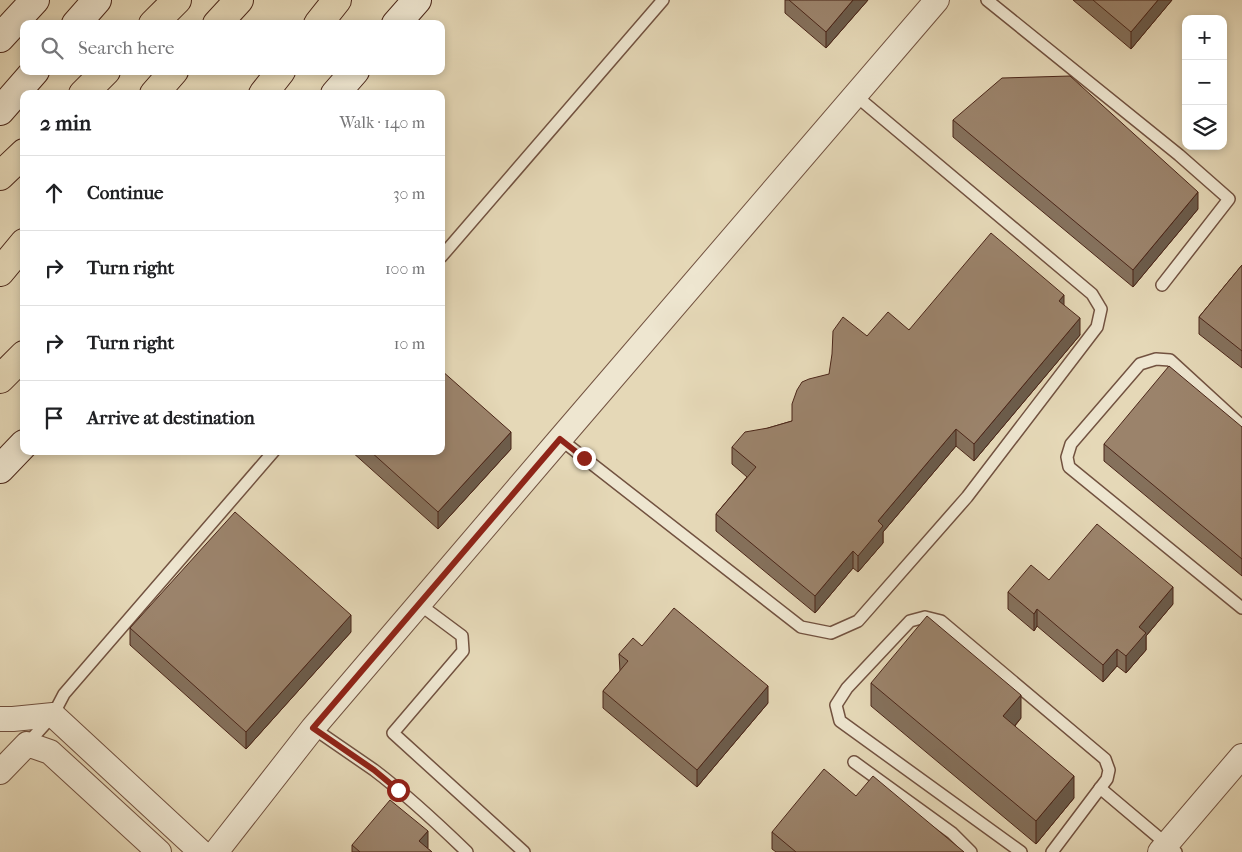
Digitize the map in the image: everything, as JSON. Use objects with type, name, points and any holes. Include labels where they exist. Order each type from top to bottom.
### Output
[{"type":"highway","points":[[157,20],[177,0]]},
{"type":"highway","points":[[221,20],[239,0]]},
{"type":"highway","points":[[321,20],[337,0]]},
{"type":"highway","points":[[87,90],[102,75]]},
{"type":"highway","points":[[157,90],[171,75]]},
{"type":"highway","points":[[266,90],[278,75]]},
{"type":"highway","points":[[0,176],[20,157]]},
{"type":"highway","points":[[0,272],[20,247]]},
{"type":"highway","points":[[0,379],[20,359]]},
{"type":"main road","points":[[0,38],[35,0]]},
{"type":"main road","points":[[80,20],[97,0]]},
{"type":"main road","points":[[400,20],[417,0]]},
{"type":"main road","points":[[0,111],[32,75]]},
{"type":"main road","points":[[338,90],[352,75]]},
{"type":"main road","points":[[0,470],[20,448]]},
{"type":"street","points":[[216,852],[313,728],[937,0]]},
{"type":"street","points":[[0,719],[53,715],[201,852]]},
{"type":"street","points":[[0,772],[27,744],[50,752],[159,852]]},
{"type":"street","points":[[1167,850],[1242,756]]},
{"type":"lane","points":[[445,252],[663,0]]},
{"type":"lane","points":[[987,0],[1178,155],[1229,199],[1162,285]]},
{"type":"lane","points":[[560,439],[801,627],[831,633],[858,620],[967,497],[1097,327],[1101,310],[1092,294],[855,94]]},
{"type":"lane","points":[[1242,426],[1170,360],[1156,359],[1140,364],[1071,444],[1067,457],[1069,468],[1242,608]]},
{"type":"lane","points":[[27,744],[53,715],[64,694],[271,455]]},
{"type":"lane","points":[[419,604],[462,636],[463,651],[393,733],[524,852]]},
{"type":"lane","points":[[1021,852],[840,721],[836,705],[848,688],[910,621],[925,617],[941,621],[1105,759],[1109,770],[1107,778],[1052,852]]},
{"type":"lane","points":[[313,728],[374,770],[431,818],[467,852]]},
{"type":"lane","points":[[854,762],[952,834],[971,852]]},
{"type":"lane","points":[[1100,788],[1167,850]]},
{"type":"building","points":[[789,0],[853,0],[826,32]]},
{"type":"building","points":[[1093,0],[1158,0],[1131,32]]},
{"type":"building","points":[[1070,76],[1198,192],[1133,270],[953,120],[1002,78]]},
{"type":"building","points":[[991,233],[1064,295],[1059,301],[1080,318],[974,444],[956,429],[878,521],[883,526],[858,556],[853,551],[815,596],[716,514],[756,467],[732,447],[745,432],[792,421],[792,404],[802,382],[829,374],[833,331],[843,317],[867,336],[888,312],[909,330]]},
{"type":"building","points":[[1242,265],[1242,351],[1199,317]]},
{"type":"building","points":[[1169,366],[1242,427],[1242,559],[1104,444]]},
{"type":"building","points":[[445,374],[511,432],[438,512],[374,455],[445,455]]},
{"type":"building","points":[[235,512],[351,615],[246,732],[130,628]]},
{"type":"building","points":[[1097,524],[1173,587],[1139,627],[1146,633],[1126,656],[1117,649],[1103,665],[1037,609],[1034,614],[1008,592],[1031,565],[1049,580]]},
{"type":"building","points":[[674,608],[768,686],[697,770],[603,691],[628,661],[619,654],[633,638],[642,646]]},
{"type":"building","points":[[927,616],[1021,695],[1003,716],[1074,776],[1036,821],[871,683]]},
{"type":"building","points":[[824,769],[856,796],[873,776],[964,852],[796,852],[772,832]]},
{"type":"building","points":[[390,800],[428,831],[419,841],[432,852],[360,852],[352,845]]},
{"type":"route","points":[[398,790],[374,770],[313,728],[560,439],[584,458]]}]
